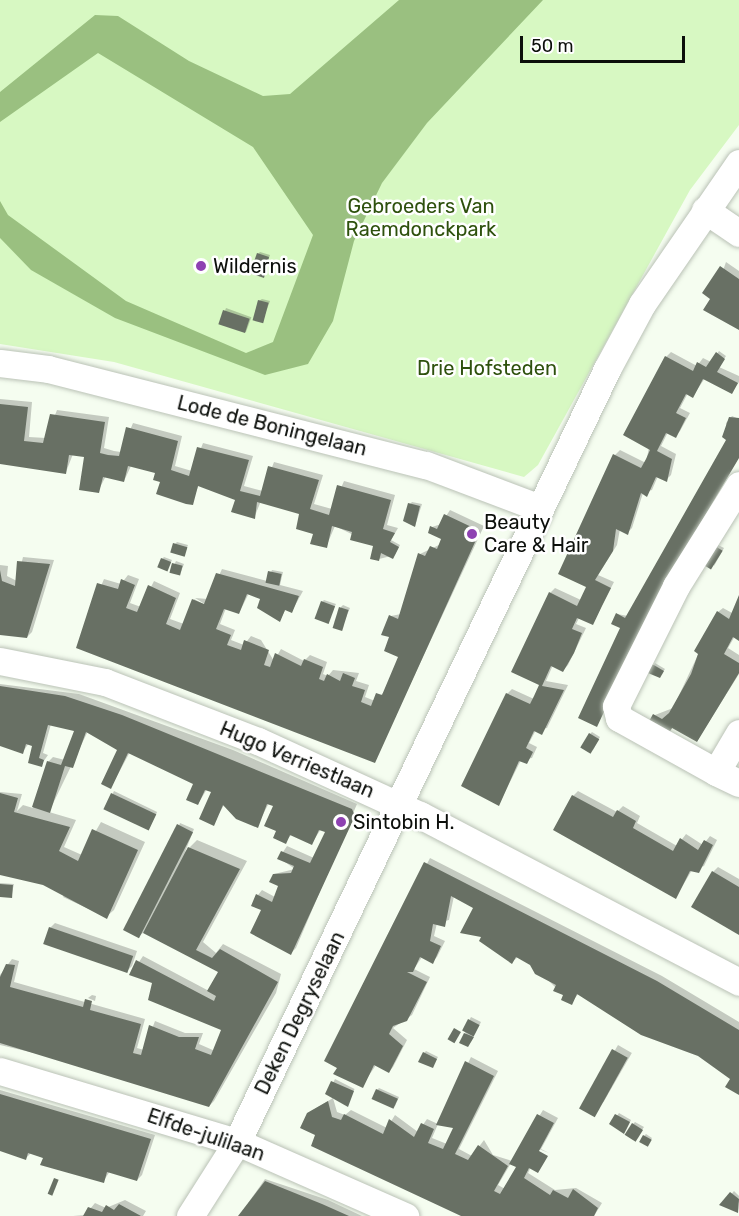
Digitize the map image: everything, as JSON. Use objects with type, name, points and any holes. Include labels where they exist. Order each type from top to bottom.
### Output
[{"type":"street","name":"Deken Degryselaan","points":[[190,1216],[237,1142],[402,806],[540,508],[632,323],[705,210],[739,163]]},
{"type":"street","points":[[705,210],[739,232]]},
{"type":"street","name":"Lode de Boningelaan","points":[[0,363],[48,369],[426,465],[540,508]]},
{"type":"street","points":[[739,485],[676,586],[616,706],[619,718],[728,777],[739,733]]},
{"type":"street","name":"Hugo Verriestlaan","points":[[0,661],[105,682],[402,806],[739,982]]},
{"type":"street","name":"Elfde-julilaan","points":[[0,1071],[237,1142],[405,1216]]},
{"type":"green space","name":"Gebroeders Van Raemdonckpark","points":[[0,0],[739,0],[739,125],[690,190],[538,465],[524,477],[114,362],[0,344]]},
{"type":"shaded area","points":[[399,0],[543,0],[427,123],[382,183],[354,241],[333,321],[308,364],[265,375],[115,318],[31,270],[0,238],[0,201],[8,215],[126,301],[246,353],[273,342],[313,235],[253,147],[98,53],[0,122],[0,92],[95,15],[118,16],[189,61],[263,96],[290,94]]},
{"type":"building","points":[[257,253],[269,257],[264,278],[250,273]]},
{"type":"building","points":[[720,266],[739,279],[739,330],[703,310],[710,299],[702,293]]},
{"type":"building","points":[[258,300],[269,303],[263,323],[253,320]]},
{"type":"building","points":[[223,310],[250,319],[245,333],[218,324]]},
{"type":"building","points":[[716,352],[725,359],[717,372],[738,383],[732,394],[703,379],[693,398],[686,394],[676,413],[686,418],[676,438],[666,433],[657,451],[672,459],[667,482],[656,477],[647,497],[641,493],[628,535],[616,529],[613,551],[595,580],[611,588],[593,625],[577,618],[572,629],[582,633],[563,672],[551,666],[542,686],[564,690],[542,735],[534,731],[526,748],[533,752],[527,764],[519,761],[499,806],[461,786],[506,693],[530,704],[539,685],[511,672],[549,592],[577,606],[586,587],[558,574],[613,454],[641,468],[646,459],[650,450],[623,435],[665,356],[693,371],[697,362],[706,367]]},
{"type":"building","points":[[0,404],[28,407],[24,441],[43,443],[50,414],[105,422],[100,453],[119,456],[126,427],[178,441],[171,470],[189,476],[197,447],[249,460],[240,491],[260,496],[268,466],[319,480],[310,509],[329,515],[337,485],[391,500],[383,529],[395,533],[390,542],[399,547],[393,559],[381,553],[379,561],[370,559],[373,546],[350,540],[352,532],[332,526],[327,548],[310,544],[313,534],[296,529],[299,514],[257,502],[255,519],[231,512],[235,500],[198,486],[193,505],[186,504],[156,494],[160,482],[153,480],[155,473],[128,466],[124,482],[103,477],[99,493],[79,490],[84,457],[69,455],[66,474],[0,464]]},
{"type":"building","points":[[729,417],[739,418],[739,458],[658,595],[597,727],[578,718],[620,628],[611,624],[616,613],[625,618],[726,440],[722,437]]},
{"type":"building","points":[[408,503],[420,506],[415,527],[403,521]]},
{"type":"building","points":[[444,514],[480,531],[375,763],[76,648],[97,583],[118,589],[121,579],[135,585],[126,608],[137,612],[148,585],[176,598],[166,624],[180,630],[192,599],[204,604],[216,573],[299,596],[292,613],[285,610],[280,622],[257,608],[260,599],[247,594],[239,614],[224,609],[216,629],[231,635],[227,645],[241,650],[244,640],[269,650],[264,665],[270,667],[275,653],[301,666],[304,659],[323,667],[319,679],[324,681],[327,674],[340,681],[343,673],[355,678],[352,686],[365,690],[361,702],[371,706],[376,693],[382,695],[398,657],[384,651],[389,637],[381,635],[389,615],[398,619],[418,553],[425,556],[430,546],[437,549],[441,539],[428,533],[430,526],[437,529]]},
{"type":"building","points":[[173,543],[187,547],[185,557],[170,553]]},
{"type":"building","points":[[715,546],[723,551],[711,569],[703,565]]},
{"type":"building","points":[[161,558],[171,562],[167,571],[157,567]]},
{"type":"building","points":[[17,561],[50,564],[27,638],[0,635],[0,570],[2,581],[15,586]]},
{"type":"building","points":[[172,563],[183,566],[180,576],[169,573]]},
{"type":"building","points":[[268,571],[282,574],[279,586],[266,583]]},
{"type":"building","points":[[739,595],[739,641],[733,637],[724,654],[739,663],[739,673],[697,742],[672,728],[667,737],[647,725],[653,714],[662,719],[669,713],[691,674],[698,654],[694,651],[717,611],[729,619]]},
{"type":"building","points":[[321,601],[335,606],[329,624],[315,619]]},
{"type":"building","points":[[339,607],[349,610],[342,631],[333,628]]},
{"type":"building","points":[[652,664],[664,671],[660,678],[648,673]]},
{"type":"building","points":[[0,686],[65,696],[122,715],[352,809],[355,816],[291,955],[250,933],[261,910],[251,906],[256,894],[272,902],[278,886],[269,882],[273,874],[291,873],[294,866],[277,859],[281,851],[310,863],[325,832],[319,830],[312,845],[290,835],[286,844],[273,838],[276,831],[264,826],[273,806],[267,804],[258,828],[236,819],[223,805],[214,826],[199,819],[211,792],[205,790],[198,805],[186,800],[193,784],[128,753],[111,789],[101,784],[117,750],[86,732],[73,768],[65,766],[50,813],[32,807],[47,761],[61,765],[74,731],[48,725],[39,758],[44,760],[42,767],[28,763],[32,746],[26,744],[23,754],[0,746]]},
{"type":"building","points":[[589,733],[599,739],[591,754],[580,748]]},
{"type":"building","points":[[0,793],[18,798],[14,812],[70,827],[59,851],[78,861],[92,829],[138,850],[107,919],[43,885],[0,875]]},
{"type":"building","points":[[111,793],[156,814],[149,830],[103,809]]},
{"type":"building","points":[[572,795],[613,817],[617,810],[636,821],[633,828],[673,851],[680,838],[698,850],[704,840],[713,845],[699,873],[690,871],[676,899],[553,830]]},
{"type":"building","points":[[177,824],[193,832],[139,938],[123,930]]},
{"type":"building","points":[[188,847],[240,869],[196,950],[212,958],[220,949],[278,982],[209,1107],[0,1043],[0,977],[6,964],[15,965],[10,987],[83,1007],[85,999],[92,1001],[90,1010],[141,1024],[133,1053],[141,1055],[149,1025],[179,1037],[199,1037],[195,1049],[211,1055],[221,1030],[148,1000],[152,983],[129,975],[136,960],[214,1001],[216,996],[207,991],[218,972],[143,933]]},
{"type":"building","points":[[424,862],[657,981],[739,1030],[739,1095],[725,1087],[730,1079],[698,1056],[641,1035],[577,994],[572,1005],[561,1000],[563,995],[553,991],[556,985],[535,974],[530,965],[516,957],[512,964],[479,941],[481,937],[460,933],[473,908],[451,896],[445,927],[433,924],[430,941],[441,946],[433,964],[420,957],[413,972],[407,972],[427,982],[407,1021],[393,1026],[389,1034],[403,1046],[389,1073],[374,1065],[363,1088],[333,1074],[337,1068],[324,1061]]},
{"type":"building","points":[[712,871],[739,887],[739,935],[691,907]]},
{"type":"building","points":[[0,884],[13,885],[12,898],[0,897]]},
{"type":"building","points":[[49,927],[133,956],[127,973],[43,944]]},
{"type":"building","points":[[468,1019],[480,1025],[474,1036],[462,1031]]},
{"type":"building","points":[[454,1028],[461,1032],[454,1043],[448,1039]]},
{"type":"building","points":[[464,1033],[474,1037],[468,1047],[459,1043]]},
{"type":"building","points":[[612,1049],[628,1058],[595,1117],[579,1108]]},
{"type":"building","points":[[423,1052],[437,1059],[433,1068],[418,1062]]},
{"type":"building","points":[[465,1061],[494,1076],[455,1154],[468,1160],[478,1145],[508,1166],[494,1191],[500,1194],[516,1167],[509,1164],[537,1114],[554,1123],[539,1151],[548,1156],[538,1173],[529,1168],[524,1178],[550,1195],[553,1190],[568,1198],[573,1189],[598,1208],[594,1216],[461,1216],[311,1146],[315,1135],[300,1128],[307,1113],[328,1101],[332,1117],[341,1120],[344,1114],[383,1134],[389,1119],[414,1137],[421,1123],[434,1129],[428,1143],[443,1149],[453,1128],[436,1125]]},
{"type":"building","points":[[331,1081],[354,1091],[348,1107],[325,1094]]},
{"type":"building","points":[[376,1089],[398,1099],[393,1109],[372,1099]]},
{"type":"building","points":[[0,1094],[151,1139],[137,1181],[107,1172],[104,1183],[40,1165],[43,1158],[28,1153],[26,1160],[0,1151]]},
{"type":"building","points":[[615,1114],[630,1122],[624,1134],[609,1124]]},
{"type":"building","points":[[632,1123],[643,1130],[636,1142],[625,1135]]},
{"type":"building","points":[[643,1135],[652,1140],[648,1147],[639,1142]]},
{"type":"building","points":[[54,1178],[59,1180],[52,1196],[48,1194]]},
{"type":"building","points":[[265,1181],[322,1204],[349,1216],[238,1216]]},
{"type":"building","points":[[730,1192],[739,1199],[738,1213],[719,1205]]},
{"type":"building","points":[[119,1204],[141,1216],[83,1216],[88,1207],[102,1212],[106,1205],[114,1210]]},
{"type":"place","name":"Wildernis","points":[[201,266]]},
{"type":"place","name":"Beauty Care & Hair","points":[[472,534]]},
{"type":"place","name":"Sintobin H.","points":[[341,822]]},
{"type":"park label","name":"Drie Hofsteden","points":[[487,368]]}]
